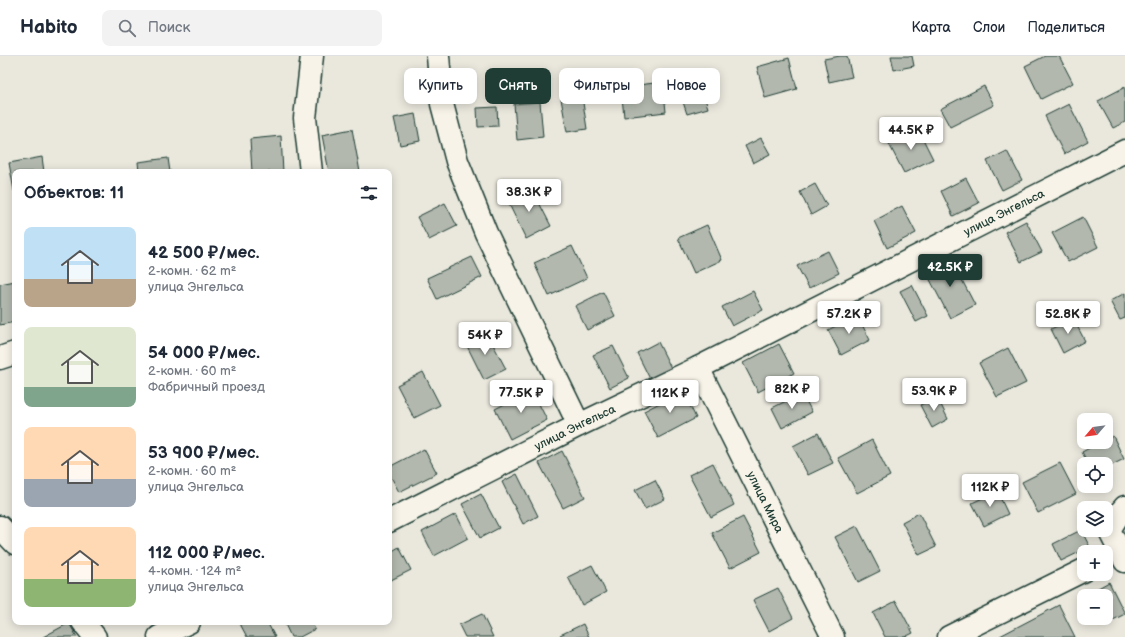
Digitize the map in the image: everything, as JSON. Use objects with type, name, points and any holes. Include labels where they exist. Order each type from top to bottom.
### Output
[{"type":"street","points":[[311,169],[305,118],[312,56]]},
{"type":"street","points":[[438,56],[442,104],[458,161],[486,233],[579,425]]},
{"type":"street","name":"улица Энгельса","points":[[392,519],[579,425],[698,368],[1125,151]]},
{"type":"street","points":[[0,358],[12,354]]},
{"type":"street","name":"улица Мира","points":[[698,368],[833,637]]},
{"type":"street","points":[[1117,557],[1109,530],[1118,514],[1125,507]]},
{"type":"street","points":[[0,528],[12,540]]},
{"type":"street","points":[[949,637],[1077,573]]},
{"type":"street","points":[[86,625],[95,637]]},
{"type":"street","points":[[159,637],[182,625]]},
{"type":"building","points":[[847,56],[852,77],[829,82],[824,59]]},
{"type":"building","points":[[891,56],[912,56],[914,66],[894,70]]},
{"type":"building","points":[[1045,56],[1059,56],[1073,83],[1041,99],[1025,66]]},
{"type":"building","points":[[789,58],[797,89],[765,98],[757,67]]},
{"type":"building","points":[[652,83],[652,104],[665,104],[666,112],[624,117],[623,104],[644,104],[644,84]]},
{"type":"building","points":[[984,86],[994,105],[950,127],[940,109]]},
{"type":"building","points":[[1125,87],[1125,122],[1113,128],[1098,101]]},
{"type":"building","points":[[514,104],[540,104],[543,137],[517,140]]},
{"type":"building","points":[[562,104],[583,104],[587,129],[567,132]]},
{"type":"building","points":[[684,104],[707,104],[708,108],[687,114]]},
{"type":"building","points":[[1069,104],[1088,141],[1064,154],[1045,116]]},
{"type":"building","points":[[497,107],[498,126],[478,127],[477,108]]},
{"type":"building","points":[[415,114],[420,141],[400,145],[394,118]]},
{"type":"building","points":[[352,129],[359,169],[328,169],[322,135]]},
{"type":"building","points":[[918,129],[933,159],[904,173],[889,144]]},
{"type":"building","points":[[281,136],[283,169],[252,169],[250,139]]},
{"type":"building","points":[[761,138],[770,154],[753,163],[745,146]]},
{"type":"building","points":[[1007,151],[1022,180],[1002,190],[987,161]]},
{"type":"building","points":[[42,157],[44,169],[12,169],[12,180],[9,163]]},
{"type":"building","points":[[168,158],[170,169],[139,169],[138,162]]},
{"type":"building","points":[[966,178],[979,203],[953,216],[941,191]]},
{"type":"building","points":[[815,184],[827,206],[811,215],[800,192]]},
{"type":"building","points":[[531,187],[551,226],[526,239],[507,200]]},
{"type":"building","points":[[445,203],[457,226],[429,240],[417,217]]},
{"type":"building","points":[[902,206],[916,233],[887,248],[874,221]]},
{"type":"building","points":[[1083,217],[1098,247],[1068,262],[1052,233]]},
{"type":"building","points":[[1026,221],[1042,252],[1021,262],[1005,232]]},
{"type":"building","points":[[707,225],[722,260],[694,273],[678,238]]},
{"type":"building","points":[[572,246],[587,278],[549,296],[534,263]]},
{"type":"building","points":[[828,251],[839,273],[809,288],[797,266]]},
{"type":"building","points":[[472,257],[482,277],[437,299],[427,278]]},
{"type":"building","points":[[951,259],[975,305],[950,318],[926,272]]},
{"type":"building","points":[[12,282],[12,323],[0,325],[0,284]]},
{"type":"building","points":[[912,285],[928,316],[916,322],[900,291]]},
{"type":"building","points":[[753,291],[763,310],[732,326],[722,307]]},
{"type":"building","points":[[603,292],[615,316],[587,330],[575,306]]},
{"type":"building","points":[[1125,293],[1125,318],[1120,320],[1110,301]]},
{"type":"building","points":[[857,315],[870,340],[841,355],[828,330]]},
{"type":"building","points":[[1073,318],[1085,341],[1063,353],[1051,329]]},
{"type":"building","points":[[486,331],[506,369],[484,380],[465,342]]},
{"type":"building","points":[[658,342],[672,370],[651,381],[637,353]]},
{"type":"building","points":[[779,344],[794,373],[758,392],[743,363]]},
{"type":"building","points":[[613,346],[629,378],[610,388],[593,355]]},
{"type":"building","points":[[1008,348],[1026,383],[997,397],[979,363]]},
{"type":"building","points":[[423,372],[440,405],[414,418],[397,385]]},
{"type":"building","points":[[532,390],[547,420],[510,439],[495,409]]},
{"type":"building","points":[[683,391],[696,418],[658,438],[644,411]]},
{"type":"building","points":[[802,393],[812,412],[782,428],[772,408]]},
{"type":"building","points":[[937,397],[948,419],[932,428],[920,405]]},
{"type":"building","points":[[818,433],[833,463],[808,475],[793,446]]},
{"type":"building","points":[[1113,436],[1124,459],[1113,464],[1113,457],[1084,457],[1082,452],[1088,449],[1113,449]]},
{"type":"building","points":[[872,440],[890,476],[857,493],[838,458]]},
{"type":"building","points":[[424,449],[437,473],[399,492],[392,479],[392,465]]},
{"type":"building","points":[[562,451],[585,497],[563,508],[539,463]]},
{"type":"building","points":[[713,463],[734,505],[711,517],[689,475]]},
{"type":"building","points":[[1060,463],[1076,494],[1038,513],[1022,482]]},
{"type":"building","points":[[517,474],[538,516],[523,524],[502,482]]},
{"type":"building","points":[[655,480],[665,499],[645,509],[635,490]]},
{"type":"building","points":[[997,491],[1008,514],[984,526],[972,503]]},
{"type":"building","points":[[481,494],[499,528],[480,538],[462,504]]},
{"type":"building","points":[[919,513],[936,547],[919,555],[902,522]]},
{"type":"building","points":[[456,514],[468,538],[434,556],[422,532]]},
{"type":"building","points":[[743,517],[761,552],[730,568],[712,533]]},
{"type":"building","points":[[857,526],[880,571],[858,582],[835,537]]},
{"type":"building","points":[[1077,532],[1077,537],[1085,537],[1089,545],[1077,545],[1077,553],[1061,561],[1053,544]]},
{"type":"building","points":[[399,547],[411,570],[392,580],[392,551]]},
{"type":"building","points":[[592,565],[606,592],[582,605],[568,577]]},
{"type":"building","points":[[1109,582],[1112,589],[1096,589]]},
{"type":"building","points":[[778,588],[793,618],[769,631],[753,600]]},
{"type":"building","points":[[1113,590],[1125,614],[1113,620]]},
{"type":"building","points":[[896,601],[913,633],[905,637],[885,637],[873,613]]},
{"type":"building","points":[[1059,605],[1075,637],[1000,636]]},
{"type":"building","points":[[482,614],[493,637],[465,637],[459,625]]},
{"type":"building","points":[[583,624],[589,637],[561,637],[560,635]]},
{"type":"building","points":[[65,625],[70,625],[77,637],[43,637]]},
{"type":"building","points":[[241,625],[269,625],[275,637],[247,637]]},
{"type":"building","points":[[285,625],[313,625],[315,629],[300,637],[291,637]]}]
